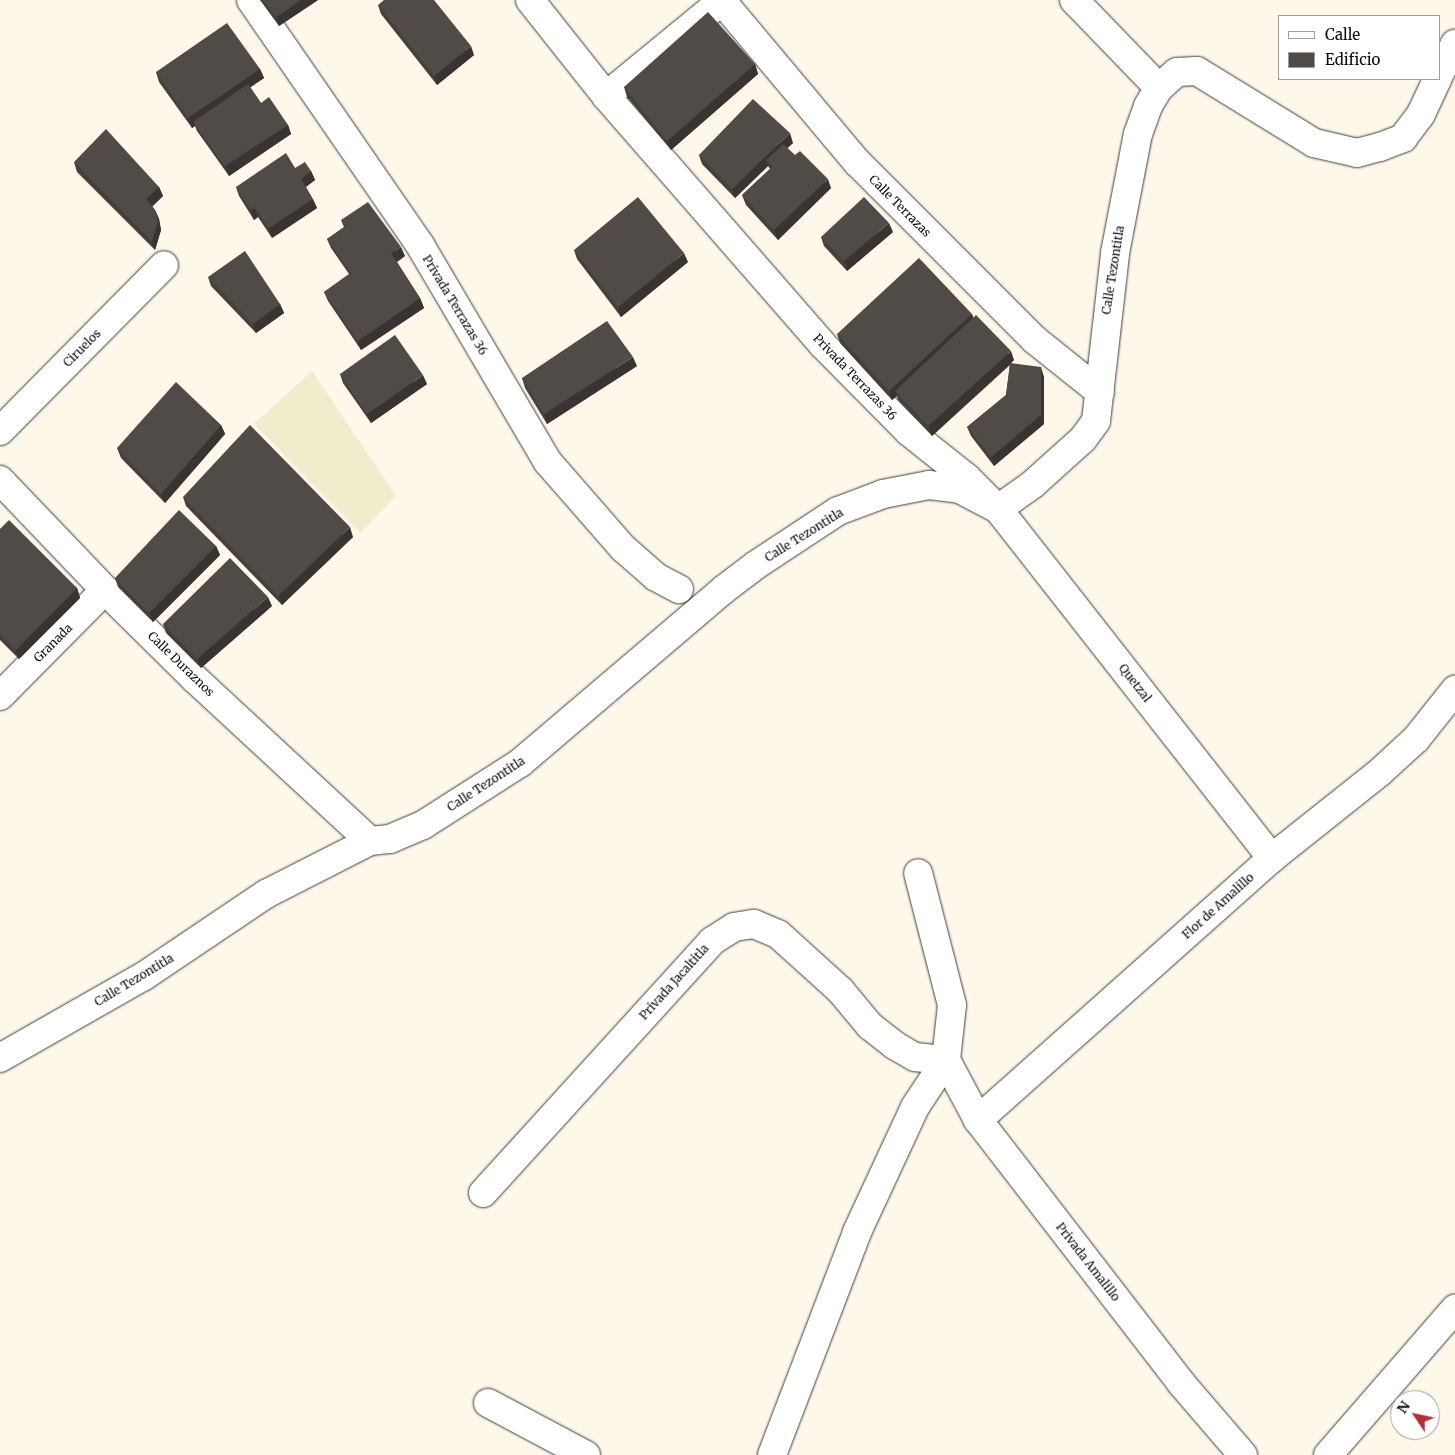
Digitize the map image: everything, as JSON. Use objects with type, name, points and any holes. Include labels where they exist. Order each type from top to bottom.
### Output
[{"type":"street","name":"Privada Terrazas 36","points":[[252,0],[420,245],[548,461],[623,548],[656,577],[679,589]]},
{"type":"street","name":"Privada Terrazas 36","points":[[530,0],[606,96],[823,345],[908,431],[967,478],[998,509]]},
{"type":"street","points":[[1074,0],[1159,88]]},
{"type":"street","points":[[606,96],[723,1]]},
{"type":"street","name":"Calle Terrazas","points":[[723,1],[858,163],[1036,340],[1100,392]]},
{"type":"street","points":[[1440,73],[1455,44]]},
{"type":"street","name":"Calle Tezontitla","points":[[0,1058],[144,976],[266,894],[370,841],[390,839],[423,825],[520,763],[723,590],[756,565],[838,511],[883,494],[929,485],[960,489],[998,509],[1033,484],[1083,439],[1096,421],[1106,319],[1116,244],[1138,134],[1148,106],[1159,88],[1177,72],[1197,72],[1314,143],[1357,153],[1403,138],[1421,114],[1437,80]]},
{"type":"street","name":"Ciruelos","points":[[0,430],[164,265]]},
{"type":"street","name":"Calle Duraznos","points":[[0,480],[105,590],[195,679],[370,841]]},
{"type":"street","name":"Quetzal","points":[[998,509],[1272,858]]},
{"type":"street","name":"Granada","points":[[0,696],[105,590]]},
{"type":"street","name":"Flor de Amalillo","points":[[978,1120],[1272,858],[1380,772],[1416,739],[1455,690]]},
{"type":"street","points":[[772,1455],[857,1232],[915,1107],[946,1060],[952,1005],[918,873]]},
{"type":"street","name":"Privada Jacaltitla","points":[[483,1193],[712,940],[734,926],[754,924],[778,934],[840,990],[870,1026],[894,1045],[915,1057],[946,1060]]},
{"type":"street","name":"Privada Amalillo","points":[[946,1060],[978,1120],[1181,1383],[1243,1455]]},
{"type":"street","points":[[1328,1455],[1455,1309]]},
{"type":"street","points":[[488,1403],[586,1455]]},
{"type":"shaded area","points":[[312,371],[396,496],[360,533],[254,424]]},
{"type":"building","points":[[263,0],[301,0],[276,17]]},
{"type":"building","points":[[384,0],[434,0],[471,46],[434,76],[378,5]]},
{"type":"building","points":[[708,12],[755,64],[667,141],[624,87]]},
{"type":"building","points":[[227,23],[260,69],[188,118],[156,72]]},
{"type":"building","points":[[248,84],[261,103],[269,97],[288,125],[225,166],[193,122]]},
{"type":"building","points":[[753,99],[790,133],[732,189],[699,155]]},
{"type":"building","points":[[106,129],[159,187],[146,199],[155,210],[158,221],[152,241],[74,162]]},
{"type":"building","points":[[783,144],[795,155],[800,151],[828,179],[774,230],[742,195],[773,166],[766,160]]},
{"type":"building","points":[[286,153],[295,168],[305,162],[311,171],[301,179],[313,199],[269,228],[255,208],[251,210],[236,187]]},
{"type":"building","points":[[638,197],[684,253],[618,307],[574,250]]},
{"type":"building","points":[[864,197],[889,223],[844,261],[821,237]]},
{"type":"building","points":[[368,202],[401,247],[391,253],[420,298],[358,341],[324,292],[351,273],[327,239],[346,226],[341,220]]},
{"type":"building","points":[[245,251],[280,304],[253,324],[208,277]]},
{"type":"building","points":[[919,258],[972,314],[889,391],[837,334]]},
{"type":"building","points":[[976,315],[1011,351],[928,426],[895,391]]},
{"type":"building","points":[[607,321],[633,357],[544,414],[522,378]]},
{"type":"building","points":[[395,335],[423,375],[367,414],[340,374]]},
{"type":"building","points":[[1010,363],[1041,367],[1041,415],[991,457],[967,427],[1006,395]]},
{"type":"building","points":[[176,382],[221,425],[161,494],[117,448]]},
{"type":"building","points":[[250,425],[350,527],[278,596],[183,497]]},
{"type":"building","points":[[179,510],[216,546],[149,613],[115,578]]},
{"type":"building","points":[[9,520],[77,588],[16,650],[0,634],[0,529]]},
{"type":"building","points":[[230,558],[268,597],[197,659],[163,624]]}]
